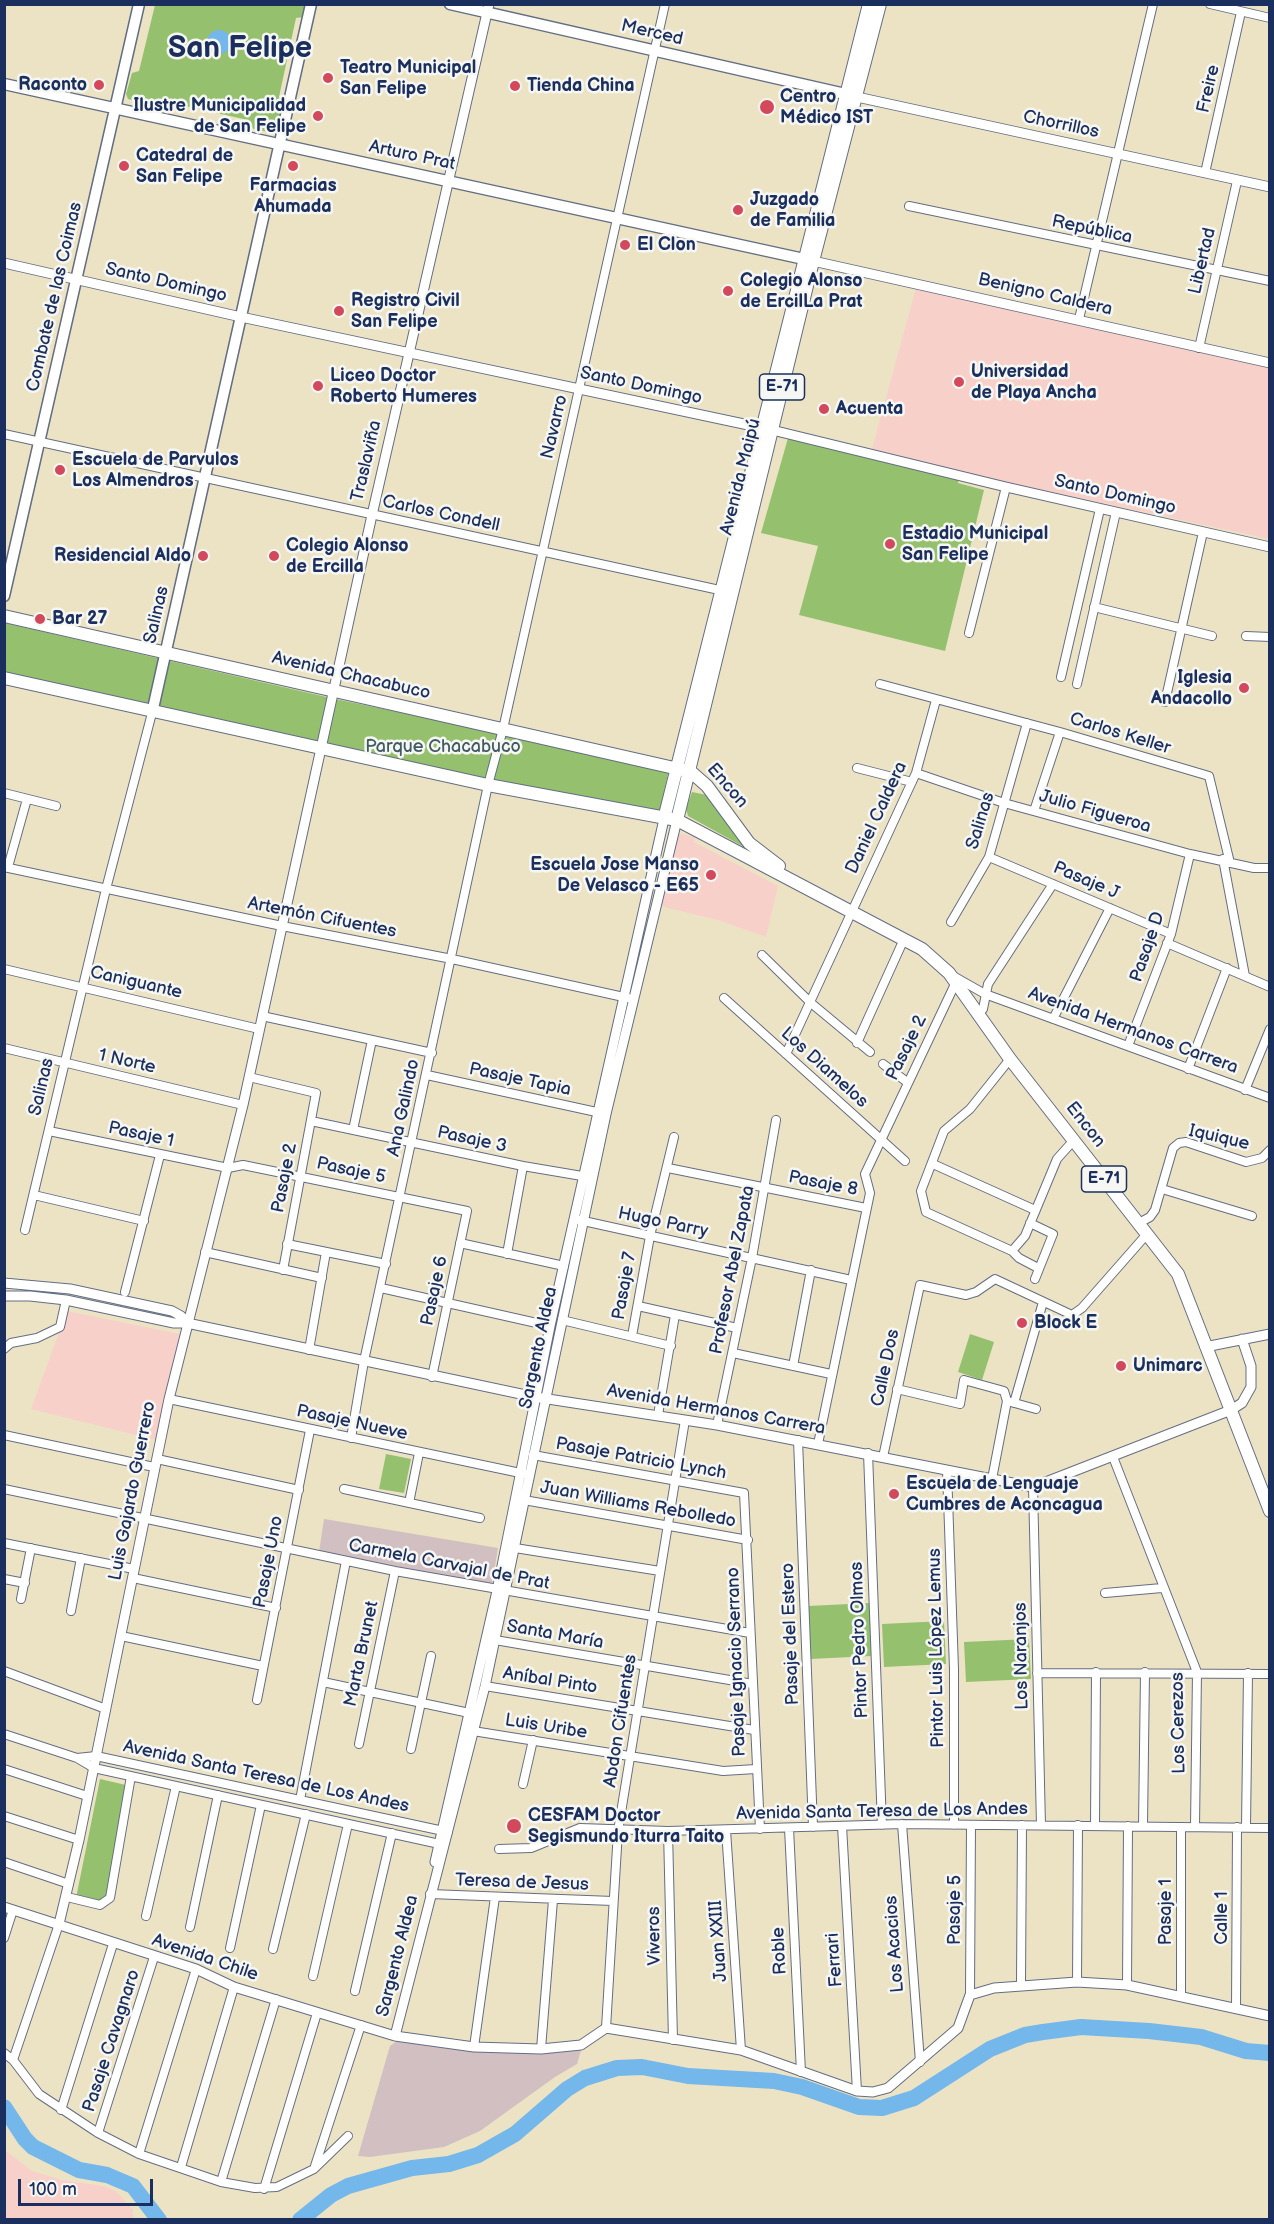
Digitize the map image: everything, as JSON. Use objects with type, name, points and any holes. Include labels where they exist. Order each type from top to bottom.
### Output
[{"type":"main road","name":"Combate de las Coimas","points":[[4,596],[139,4]]},
{"type":"main road","name":"Salinas","points":[[152,713],[311,4]]},
{"type":"main road","name":"Merced","points":[[450,4],[488,9],[852,96]]},
{"type":"main road","name":"Avenida Maipú","points":[[852,96],[869,4]]},
{"type":"main road","name":"Avenida Maipú","points":[[664,819],[676,768],[726,592],[808,260],[852,96],[880,4]]},
{"type":"main road","name":"Arturo Prat","points":[[4,84],[808,260]]},
{"type":"main road","name":"Avenida Maipú","points":[[677,820],[690,771],[726,592]]},
{"type":"main road","name":"Avenida Chacabuco","points":[[4,616],[690,771]]},
{"type":"main road","points":[[4,678],[152,713],[664,819]]},
{"type":"main road","name":"Encon","points":[[690,771],[713,793],[749,843],[767,858],[850,912]]},
{"type":"main road","name":"E-71","points":[[664,819],[677,820]]},
{"type":"main road","name":"Encon","points":[[677,820],[922,949],[952,978],[1010,1059],[1178,1274],[1269,1511]]},
{"type":"street","name":"Navarro","points":[[488,784],[503,729],[665,4]]},
{"type":"street","points":[[1079,319],[1153,4]]},
{"type":"street","points":[[1210,4],[1269,18]]},
{"type":"street","name":"Traslaviña","points":[[282,926],[447,181],[488,9]]},
{"type":"street","name":"Freire","points":[[1205,173],[1241,12]]},
{"type":"street","name":"Chorrillos","points":[[852,96],[1269,188]]},
{"type":"street","name":"Libertad","points":[[1199,348],[1237,181]]},
{"type":"street","name":"República","points":[[909,206],[1096,247],[1269,281]]},
{"type":"street","name":"Benigno Caldera","points":[[808,260],[1269,363]]},
{"type":"street","name":"Santo Domingo","points":[[4,263],[241,317],[766,429],[1269,547]]},
{"type":"street","name":"Carlos Condell","points":[[4,434],[726,592]]},
{"type":"street","points":[[969,633],[1006,487]]},
{"type":"street","points":[[1061,677],[1100,509]]},
{"type":"street","points":[[1077,684],[1116,512]]},
{"type":"street","points":[[1165,702],[1203,532]]},
{"type":"street","points":[[1094,607],[1212,636]]},
{"type":"street","points":[[1246,636],[1269,637]]},
{"type":"street","name":"Carlos Keller","points":[[880,684],[1060,732],[1209,776],[1245,976]]},
{"type":"street","name":"Daniel Caldera","points":[[786,1054],[916,773],[936,700]]},
{"type":"street","name":"Salinas","points":[[25,1230],[106,889],[152,713]]},
{"type":"street","name":"Salinas","points":[[951,922],[988,857],[1027,723]]},
{"type":"street","points":[[1034,811],[1060,732]]},
{"type":"street","points":[[857,768],[912,782]]},
{"type":"street","name":"Julio Figueroa","points":[[916,773],[1004,803],[1190,854],[1269,868]]},
{"type":"street","name":"Ana Galindo","points":[[351,1438],[364,1361],[488,784]]},
{"type":"street","points":[[4,793],[56,806]]},
{"type":"street","points":[[6,867],[27,799]]},
{"type":"street","name":"Sargento Aldea","points":[[395,2036],[444,1832],[485,1686],[495,1640],[501,1591],[540,1398],[562,1320],[579,1220],[628,998],[664,819]]},
{"type":"street","name":"Sargento Aldea","points":[[628,998],[677,820]]},
{"type":"street","name":"Pasaje D","points":[[1128,1046],[1171,934],[1190,854]]},
{"type":"street","name":"Pasaje J","points":[[988,857],[1171,934]]},
{"type":"street","name":"Artemón Cifuentes","points":[[6,867],[282,926],[452,958],[628,998]]},
{"type":"street","points":[[978,1015],[983,1009],[988,984],[1053,884]]},
{"type":"street","points":[[1053,1019],[1110,908]]},
{"type":"street","name":"Luis Gajardo Guerrero","points":[[13,2060],[67,1897],[169,1399],[228,1168],[282,926]]},
{"type":"street","points":[[857,1043],[904,939]]},
{"type":"street","points":[[1167,943],[1269,987]]},
{"type":"street","points":[[762,955],[811,1003],[870,1052]]},
{"type":"street","points":[[1188,1069],[1227,968]]},
{"type":"street","name":"Caniguante","points":[[4,969],[259,1029]]},
{"type":"street","name":"Avenida Hermanos Carrera","points":[[952,978],[985,994],[1269,1098]]},
{"type":"street","name":"Pasaje 2","points":[[866,1208],[870,1192],[865,1174],[952,978]]},
{"type":"street","name":"Los Diamelos","points":[[724,998],[905,1161]]},
{"type":"street","points":[[262,1016],[432,1053]]},
{"type":"street","points":[[1245,1090],[1269,1029]]},
{"type":"street","points":[[353,1130],[372,1040]]},
{"type":"street","name":"1 Norte","points":[[4,1048],[243,1105]]},
{"type":"street","points":[[1010,1059],[970,1109],[944,1131],[921,1191],[926,1212],[1012,1251],[1018,1258],[1038,1268]]},
{"type":"street","points":[[884,1064],[907,1082]]},
{"type":"street","name":"Pasaje Tapia","points":[[427,1075],[602,1113]]},
{"type":"street","name":"Pasaje 2","points":[[249,1077],[316,1093],[283,1270]]},
{"type":"street","name":"Profesor Abel Zapata","points":[[717,1425],[752,1258],[776,1120]]},
{"type":"street","name":"Pasaje 3","points":[[311,1121],[523,1166],[588,1177]]},
{"type":"street","name":"Pasaje 1","points":[[49,1131],[228,1168]]},
{"type":"street","name":"Pasaje 7","points":[[632,1336],[650,1236],[675,1137]]},
{"type":"street","points":[[1012,1251],[1025,1236],[1057,1159],[1074,1140]]},
{"type":"street","name":"Iquique","points":[[1043,1302],[1072,1316],[1077,1313],[1153,1214],[1173,1148],[1179,1143],[1186,1142],[1246,1162],[1266,1159],[1269,1150]]},
{"type":"street","points":[[125,1292],[160,1155]]},
{"type":"street","points":[[933,1164],[1035,1210]]},
{"type":"street","name":"Pasaje 5","points":[[228,1168],[243,1165],[467,1211]]},
{"type":"street","points":[[507,1254],[523,1166]]},
{"type":"street","name":"Pasaje 8","points":[[668,1168],[866,1208]]},
{"type":"street","points":[[1162,1189],[1252,1216]]},
{"type":"street","points":[[34,1195],[144,1221]]},
{"type":"street","points":[[818,1444],[866,1208]]},
{"type":"street","name":"Pasaje 6","points":[[432,1377],[467,1211]]},
{"type":"street","name":"Sargento Aldea","points":[[444,1832],[467,1713],[515,1548],[524,1500],[525,1474],[533,1455],[550,1326],[564,1266],[579,1220]]},
{"type":"street","name":"Hugo Parry","points":[[579,1220],[851,1280]]},
{"type":"street","points":[[1030,1223],[1053,1234],[1035,1279]]},
{"type":"street","points":[[460,1243],[564,1266]]},
{"type":"street","points":[[287,1244],[386,1264]]},
{"type":"street","points":[[205,1252],[322,1278]]},
{"type":"street","points":[[309,1350],[326,1252]]},
{"type":"street","points":[[793,1366],[811,1270]]},
{"type":"street","name":"Calle Dos","points":[[883,1457],[920,1286],[966,1295],[976,1292],[992,1280],[998,1280],[1043,1302]]},
{"type":"street","name":"Avenida Hermanos Carrera","points":[[4,1283],[70,1289],[172,1311],[187,1323]]},
{"type":"street","points":[[381,1288],[550,1326]]},
{"type":"street","name":"Avenida Hermanos Carrera","points":[[4,1296],[66,1300],[174,1323],[187,1323],[432,1377],[540,1398],[717,1425],[1033,1487]]},
{"type":"street","points":[[4,1349],[11,1343],[36,1338],[60,1327],[66,1300]]},
{"type":"street","points":[[992,1479],[1011,1402],[1043,1302]]},
{"type":"street","points":[[638,1306],[737,1328]]},
{"type":"street","points":[[658,1416],[675,1315]]},
{"type":"street","points":[[562,1320],[670,1346]]},
{"type":"street","points":[[1205,1347],[1269,1334]]},
{"type":"street","points":[[1033,1487],[1231,1410],[1242,1403],[1251,1387],[1251,1366],[1242,1339]]},
{"type":"street","points":[[733,1353],[831,1374]]},
{"type":"street","points":[[897,1389],[960,1404],[964,1380],[1004,1391],[1011,1402],[1036,1409]]},
{"type":"street","name":"Pasaje Nueve","points":[[169,1399],[310,1431],[525,1474]]},
{"type":"street","name":"Abdon Cifuentes","points":[[606,2028],[618,1831],[685,1420]]},
{"type":"street","name":"Pasaje Uno","points":[[257,1700],[310,1431]]},
{"type":"street","points":[[4,1436],[299,1490]]},
{"type":"street","name":"Pasaje del Estero","points":[[798,1440],[813,1827]]},
{"type":"street","points":[[409,1503],[419,1453]]},
{"type":"street","name":"Pintor Pedro Olmos","points":[[868,1453],[882,1825]]},
{"type":"street","name":"Pasaje Patricio Lynch","points":[[533,1455],[744,1493]]},
{"type":"street","name":"Los Cerezos","points":[[1113,1456],[1162,1588],[1197,1672],[1195,1827]]},
{"type":"street","name":"Pintor Luis López Lemus","points":[[947,1470],[954,1669],[954,1825]]},
{"type":"street","name":"Los Naranjos","points":[[1033,1487],[1041,1825]]},
{"type":"street","name":"Carmela Carvajal de Prat","points":[[4,1489],[395,1571],[750,1633]]},
{"type":"street","points":[[344,1489],[480,1518]]},
{"type":"street","name":"Pasaje Ignacio Serrano","points":[[744,1493],[760,1829]]},
{"type":"street","name":"Juan Williams Rebolledo","points":[[524,1500],[748,1540]]},
{"type":"street","points":[[4,1543],[81,1558],[133,1574],[276,1608]]},
{"type":"street","points":[[21,1599],[32,1548]]},
{"type":"street","points":[[515,1548],[660,1571]]},
{"type":"street","points":[[72,1611],[81,1558]]},
{"type":"street","points":[[300,1800],[346,1561]]},
{"type":"street","name":"Marta Brunet","points":[[359,1744],[395,1571]]},
{"type":"street","points":[[4,1579],[24,1583]]},
{"type":"street","points":[[1105,1593],[1162,1588]]},
{"type":"street","points":[[121,1636],[263,1666]]},
{"type":"street","name":"Santa María","points":[[495,1640],[753,1684]]},
{"type":"street","points":[[411,1749],[431,1656]]},
{"type":"street","points":[[4,1671],[106,1709]]},
{"type":"street","points":[[1037,1672],[1269,1674]]},
{"type":"street","points":[[1095,1826],[1096,1672]]},
{"type":"street","points":[[1143,1826],[1145,1672]]},
{"type":"street","name":"Calle 1","points":[[1236,2009],[1248,1673]]},
{"type":"street","points":[[323,1682],[478,1715]]},
{"type":"street","name":"Aníbal Pinto","points":[[485,1686],[754,1730]]},
{"type":"street","name":"Luis Uribe","points":[[473,1731],[723,1771],[756,1769]]},
{"type":"street","name":"Avenida Santa Teresa de Los Andes","points":[[4,1734],[76,1758],[94,1768],[441,1844]]},
{"type":"street","points":[[523,1784],[532,1740]]},
{"type":"street","name":"Avenida Santa Teresa de Los Andes","points":[[76,1758],[96,1756],[444,1832]]},
{"type":"street","points":[[4,1769],[87,1796]]},
{"type":"street","points":[[67,1897],[100,1905],[110,1898],[130,1776]]},
{"type":"street","points":[[146,1916],[176,1786]]},
{"type":"street","points":[[190,1928],[218,1795]]},
{"type":"street","points":[[230,1948],[261,1805]]},
{"type":"street","points":[[273,1949],[306,1814]]},
{"type":"street","points":[[4,1816],[79,1840]]},
{"type":"street","points":[[314,1976],[348,1824]]},
{"type":"street","name":"Avenida Santa Teresa de Los Andes","points":[[499,1849],[531,1848],[580,1828],[668,1831],[902,1824],[1269,1828]]},
{"type":"street","name":"Los Acacios","points":[[902,1824],[920,2062]]},
{"type":"street","name":"Pasaje 5","points":[[970,1995],[971,1825]]},
{"type":"street","points":[[1021,1984],[1022,1825]]},
{"type":"street","name":"Ferrari","points":[[842,1826],[857,2091]]},
{"type":"street","points":[[1077,1982],[1078,1826]]},
{"type":"street","points":[[1127,1985],[1128,1826]]},
{"type":"street","name":"Pasaje 1","points":[[1181,1827],[1181,1995]]},
{"type":"street","name":"Roble","points":[[789,1828],[801,2072]]},
{"type":"street","name":"Juan XXIII","points":[[726,1830],[741,2050]]},
{"type":"street","name":"Viveros","points":[[668,1831],[673,2040]]},
{"type":"street","points":[[355,1991],[392,1833]]},
{"type":"street","points":[[4,1862],[69,1884]]},
{"type":"street","name":"Teresa de Jesus","points":[[431,1889],[495,1897],[613,1902]]},
{"type":"street","points":[[474,2047],[495,1897]]},
{"type":"street","points":[[541,2049],[553,1900]]},
{"type":"street","points":[[4,1938],[9,1908]]},
{"type":"street","name":"Avenida Chile","points":[[9,1908],[113,1944],[196,1969],[234,1987],[395,2036],[474,2047],[541,2049],[581,2045],[606,2028]]},
{"type":"street","points":[[61,2110],[113,1944]]},
{"type":"street","name":"Pasaje Cavagnaro","points":[[98,2133],[154,1957]]},
{"type":"street","points":[[139,2154],[196,1969]]},
{"type":"street","points":[[606,2028],[741,2050],[857,2091],[873,2092],[888,2088],[958,2028],[970,1995],[1021,1984],[1077,1982],[1127,1985],[1269,2016]]},
{"type":"street","points":[[182,2167],[234,1987]]},
{"type":"street","points":[[221,2182],[276,1999]]},
{"type":"street","points":[[264,2188],[316,2013]]},
{"type":"street","points":[[314,2169],[361,2025]]},
{"type":"street","points":[[4,2053],[13,2060],[39,2094],[98,2133],[139,2154],[221,2182],[264,2188],[277,2187],[314,2169],[348,2136]]},
{"type":"shaded area","points":[[917,284],[1269,367],[1269,539],[1006,482],[872,449]]},
{"type":"shaded area","name":"Escuela Jose Manso De Velasco - E65","points":[[677,833],[695,837],[694,842],[778,886],[766,937],[718,920],[660,906]]},
{"type":"shaded area","points":[[67,1311],[180,1334],[156,1440],[31,1409]]},
{"type":"shaded area","points":[[324,1519],[498,1548],[492,1584],[319,1552]]},
{"type":"shaded area","points":[[400,2039],[582,2047],[577,2064],[555,2077],[480,2131],[444,2147],[370,2157],[358,2156],[390,2046]]},
{"type":"shaded area","points":[[5,2150],[32,2171],[62,2180],[103,2186],[116,2191],[133,2210],[133,2219],[5,2219]]},
{"type":"green space","points":[[155,5],[307,5],[304,17],[296,18],[279,97],[286,101],[277,130],[268,132],[250,128],[248,120],[158,100],[153,105],[128,99],[126,94],[132,73],[139,71]]},
{"type":"green space","name":"Estadio Municipal San Felipe","points":[[788,438],[959,477],[958,483],[984,490],[945,651],[799,615],[818,546],[761,533]]},
{"type":"green space","name":"Parque Chacabuco","points":[[5,623],[331,698],[669,769],[659,814],[320,746],[5,672]]},
{"type":"green space","points":[[692,792],[707,795],[740,836],[744,847],[688,816],[686,809]]},
{"type":"green space","points":[[970,1334],[994,1342],[982,1380],[958,1372]]},
{"type":"green space","points":[[386,1454],[411,1459],[404,1493],[379,1489]]},
{"type":"green space","points":[[870,1603],[872,1656],[810,1659],[808,1606]]},
{"type":"green space","points":[[944,1621],[946,1664],[884,1667],[882,1624]]},
{"type":"green space","points":[[1029,1639],[1031,1679],[966,1682],[964,1642]]},
{"type":"green space","points":[[100,1779],[126,1785],[107,1899],[99,1903],[76,1898]]},
{"type":"water","points":[[219,30],[228,33],[231,42],[228,51],[219,54],[210,51],[207,42],[210,33]]},
{"type":"waterway","points":[[300,2220],[331,2195],[348,2186],[412,2168],[449,2164],[478,2155],[515,2134],[567,2089],[585,2078],[617,2068],[642,2067],[688,2076],[774,2081],[802,2087],[859,2107],[882,2108],[914,2098],[990,2049],[1025,2035],[1043,2032],[1081,2027],[1149,2031],[1201,2037],[1246,2051],[1270,2053]]},
{"type":"waterway","points":[[4,2107],[33,2147],[79,2170],[107,2175],[133,2186],[159,2220]]},
{"type":"place","name":"Teatro Municipal San Felipe","points":[[328,78]]},
{"type":"place","name":"Raconto","points":[[99,85]]},
{"type":"place","name":"Tienda China","points":[[515,86]]},
{"type":"place","name":"Centro Médico IST","points":[[767,107]]},
{"type":"place","name":"Ilustre Municipalidad de San Felipe","points":[[318,116]]},
{"type":"place","name":"Catedral de San Felipe","points":[[124,166]]},
{"type":"place","name":"Farmacias Ahumada","points":[[293,166]]},
{"type":"place","name":"Juzgado de Familia","points":[[738,210]]},
{"type":"place","name":"El Clon","points":[[625,245]]},
{"type":"place","name":"Colegio Alonso de ErcilLa Prat","points":[[728,291]]},
{"type":"place","name":"Registro Civil San Felipe","points":[[339,311]]},
{"type":"place","name":"Universidad de Playa Ancha","points":[[959,382]]},
{"type":"place","name":"Liceo Doctor Roberto Humeres","points":[[318,386]]},
{"type":"place","name":"Acuenta","points":[[824,409]]},
{"type":"place","name":"Escuela de Parvulos Los Almendros","points":[[60,470]]},
{"type":"place","name":"Estadio Municipal San Felipe","points":[[890,544]]},
{"type":"place","name":"Residencial Aldo","points":[[203,556]]},
{"type":"place","name":"Colegio Alonso de Ercilla","points":[[274,556]]},
{"type":"place","name":"Bar 27","points":[[40,619]]},
{"type":"place","name":"Iglesia Andacollo","points":[[1244,688]]},
{"type":"place","name":"Escuela Jose Manso De Velasco - E65","points":[[711,875]]},
{"type":"place","name":"Block E","points":[[1022,1323]]},
{"type":"place","name":"Unimarc","points":[[1121,1366]]},
{"type":"place","name":"Escuela de Lenguaje Cumbres de Aconcagua","points":[[894,1494]]},
{"type":"place","name":"CESFAM Doctor Segismundo Iturra Taito","points":[[514,1826]]},
{"type":"district","name":"San Felipe","points":[[240,49]]}]
